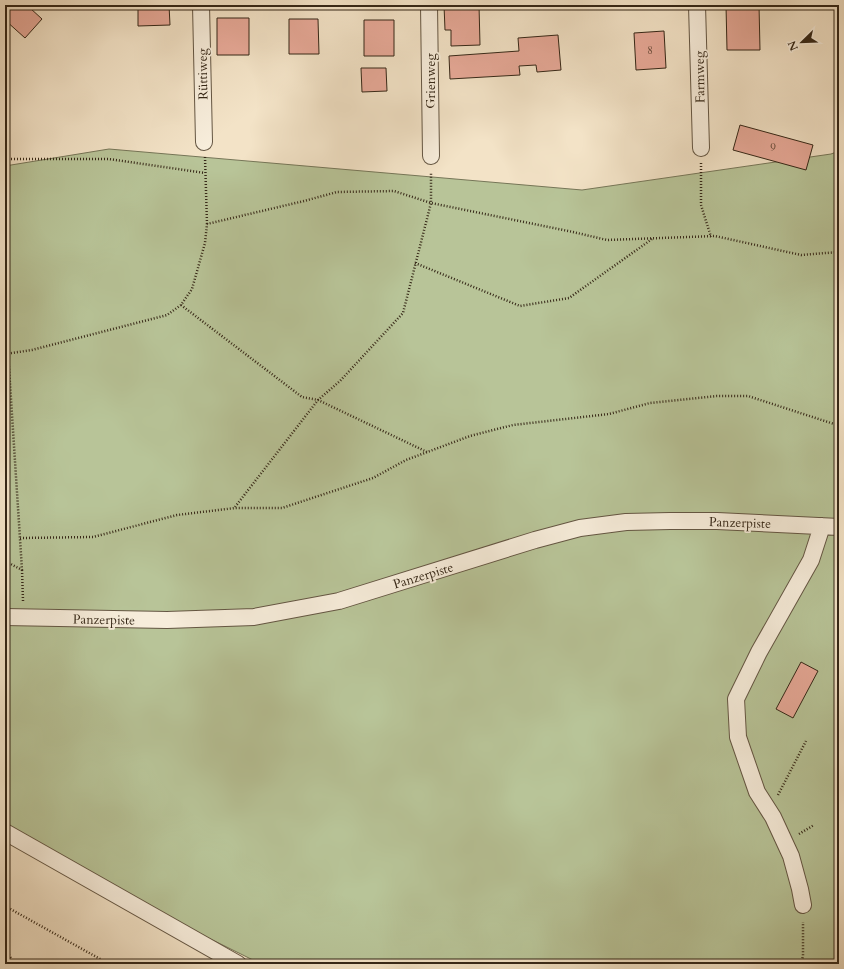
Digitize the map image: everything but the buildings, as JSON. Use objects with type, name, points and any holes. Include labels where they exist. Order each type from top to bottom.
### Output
[{"type":"street","name":"Rüttiweg","points":[[201,5],[204,142]]},
{"type":"street","name":"Grienweg","points":[[429,5],[431,156]]},
{"type":"street","name":"Farmweg","points":[[697,5],[700,148]]},
{"type":"street","name":"Panzerpiste","points":[[5,617],[167,620],[254,617],[339,601],[536,540],[580,528],[626,522],[670,520],[717,521],[839,527]]},
{"type":"street","points":[[803,905],[791,856],[770,811],[757,792],[738,737],[736,698],[759,652],[811,560],[822,526]]},
{"type":"street","points":[[5,832],[238,964]]},
{"type":"path","points":[[6,354],[32,350],[167,315],[181,305],[192,289],[205,243],[207,224],[204,142]]},
{"type":"path","points":[[700,148],[701,205],[711,237]]},
{"type":"path","points":[[235,508],[318,400],[340,381],[403,313],[431,203],[431,156]]},
{"type":"path","points":[[5,159],[109,159],[205,173]]},
{"type":"path","points":[[207,224],[304,202],[337,192],[394,191],[431,203],[607,240],[716,236],[802,255],[839,252]]},
{"type":"path","points":[[416,263],[520,306],[569,298],[652,239]]},
{"type":"path","points":[[181,305],[302,397],[318,400],[428,452]]},
{"type":"path","points":[[5,327],[7,337],[6,354],[20,538],[24,618]]},
{"type":"path","points":[[20,538],[93,537],[177,515],[235,508],[282,508],[374,478],[406,460],[470,436],[513,425],[609,414],[650,403],[717,396],[748,396],[834,424],[839,424]]},
{"type":"path","points":[[5,561],[22,570]]},
{"type":"path","points":[[770,811],[806,741]]},
{"type":"path","points":[[801,964],[803,956],[803,905]]},
{"type":"path","points":[[5,906],[109,964]]},
{"type":"path","points":[[5,950],[14,964]]},
{"type":"green space","points":[[109,149],[582,190],[831,154],[839,151],[839,964],[261,964],[5,837],[5,166]]}]
